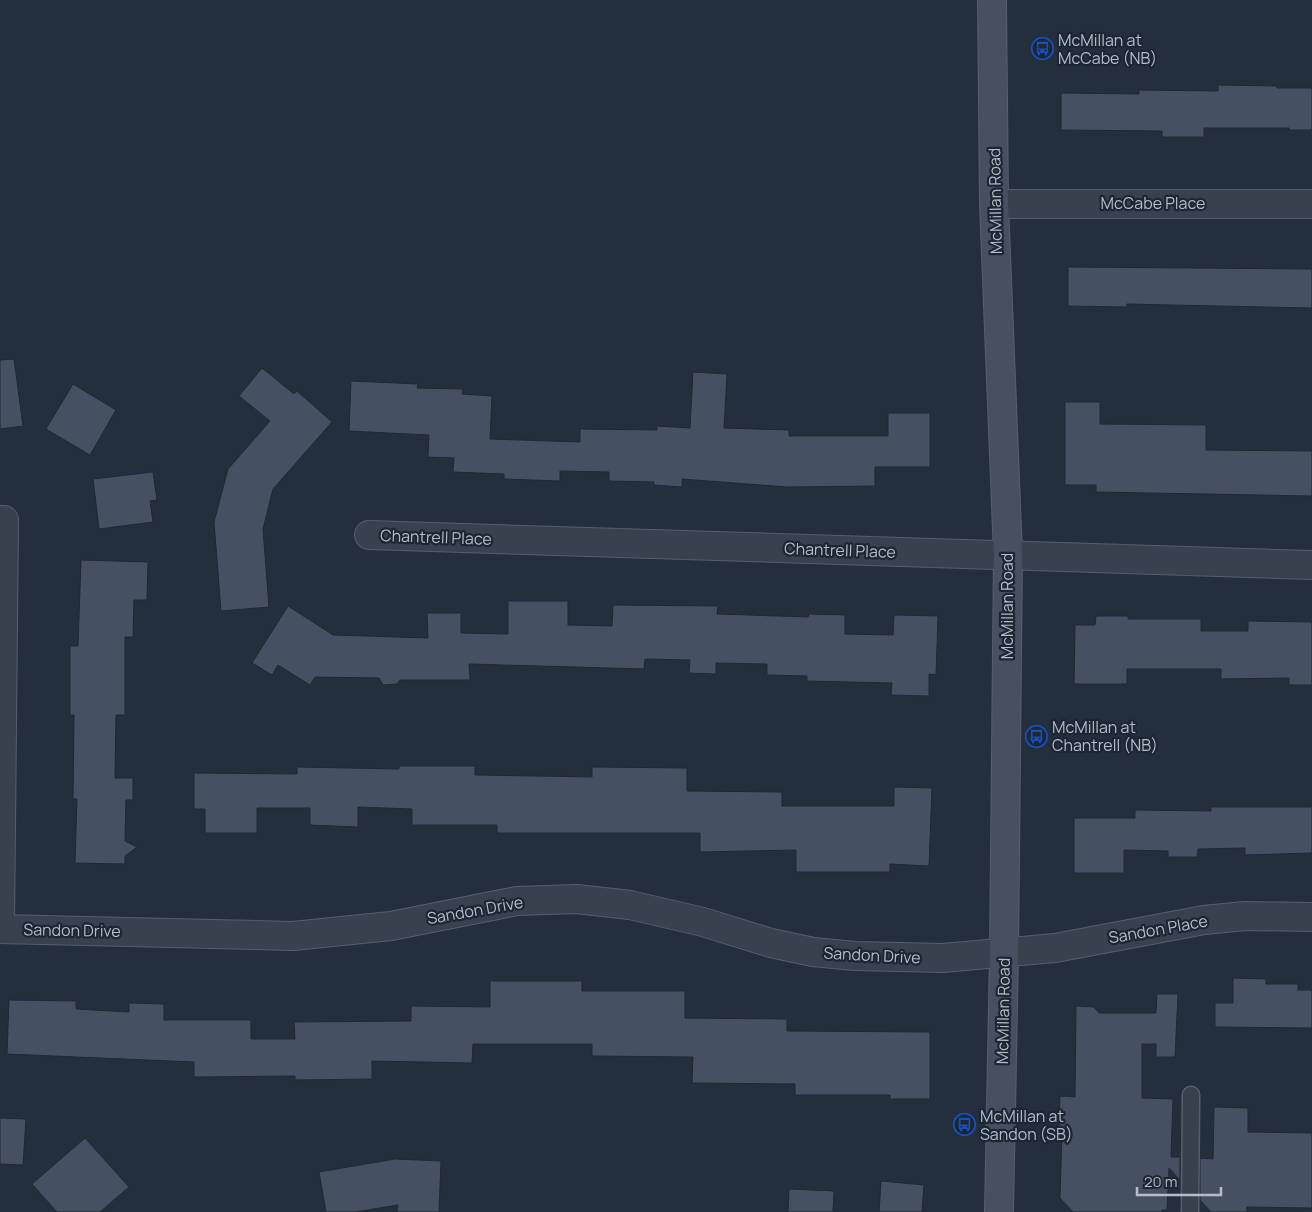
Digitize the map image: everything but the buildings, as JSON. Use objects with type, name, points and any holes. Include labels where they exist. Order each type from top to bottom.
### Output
[{"type":"main road","name":"McMillan Road","points":[[992,0],[994,204],[1008,555],[999,1212]]},
{"type":"street","name":"McCabe Place","points":[[994,204],[1312,204]]},
{"type":"street","points":[[0,520],[4,520],[0,928]]},
{"type":"street","name":"Chantrell Place","points":[[369,535],[1312,565]]},
{"type":"street","name":"Sandon Drive","points":[[0,928],[294,936],[391,926],[517,901],[576,899],[630,905],[703,922],[770,943],[813,952],[855,956],[943,958],[1004,954]]},
{"type":"street","name":"Sandon Place","points":[[1004,954],[1055,948],[1204,920],[1246,916],[1312,917]]},
{"type":"lane","points":[[1190,1212],[1191,1095]]},
{"type":"place","name":"McMillan at McCabe (NB)","points":[[1042,49]]},
{"type":"place","name":"McMillan at Chantrell (NB)","points":[[1036,736]]},
{"type":"place","name":"McMillan at Sandon (SB)","points":[[964,1125]]}]
